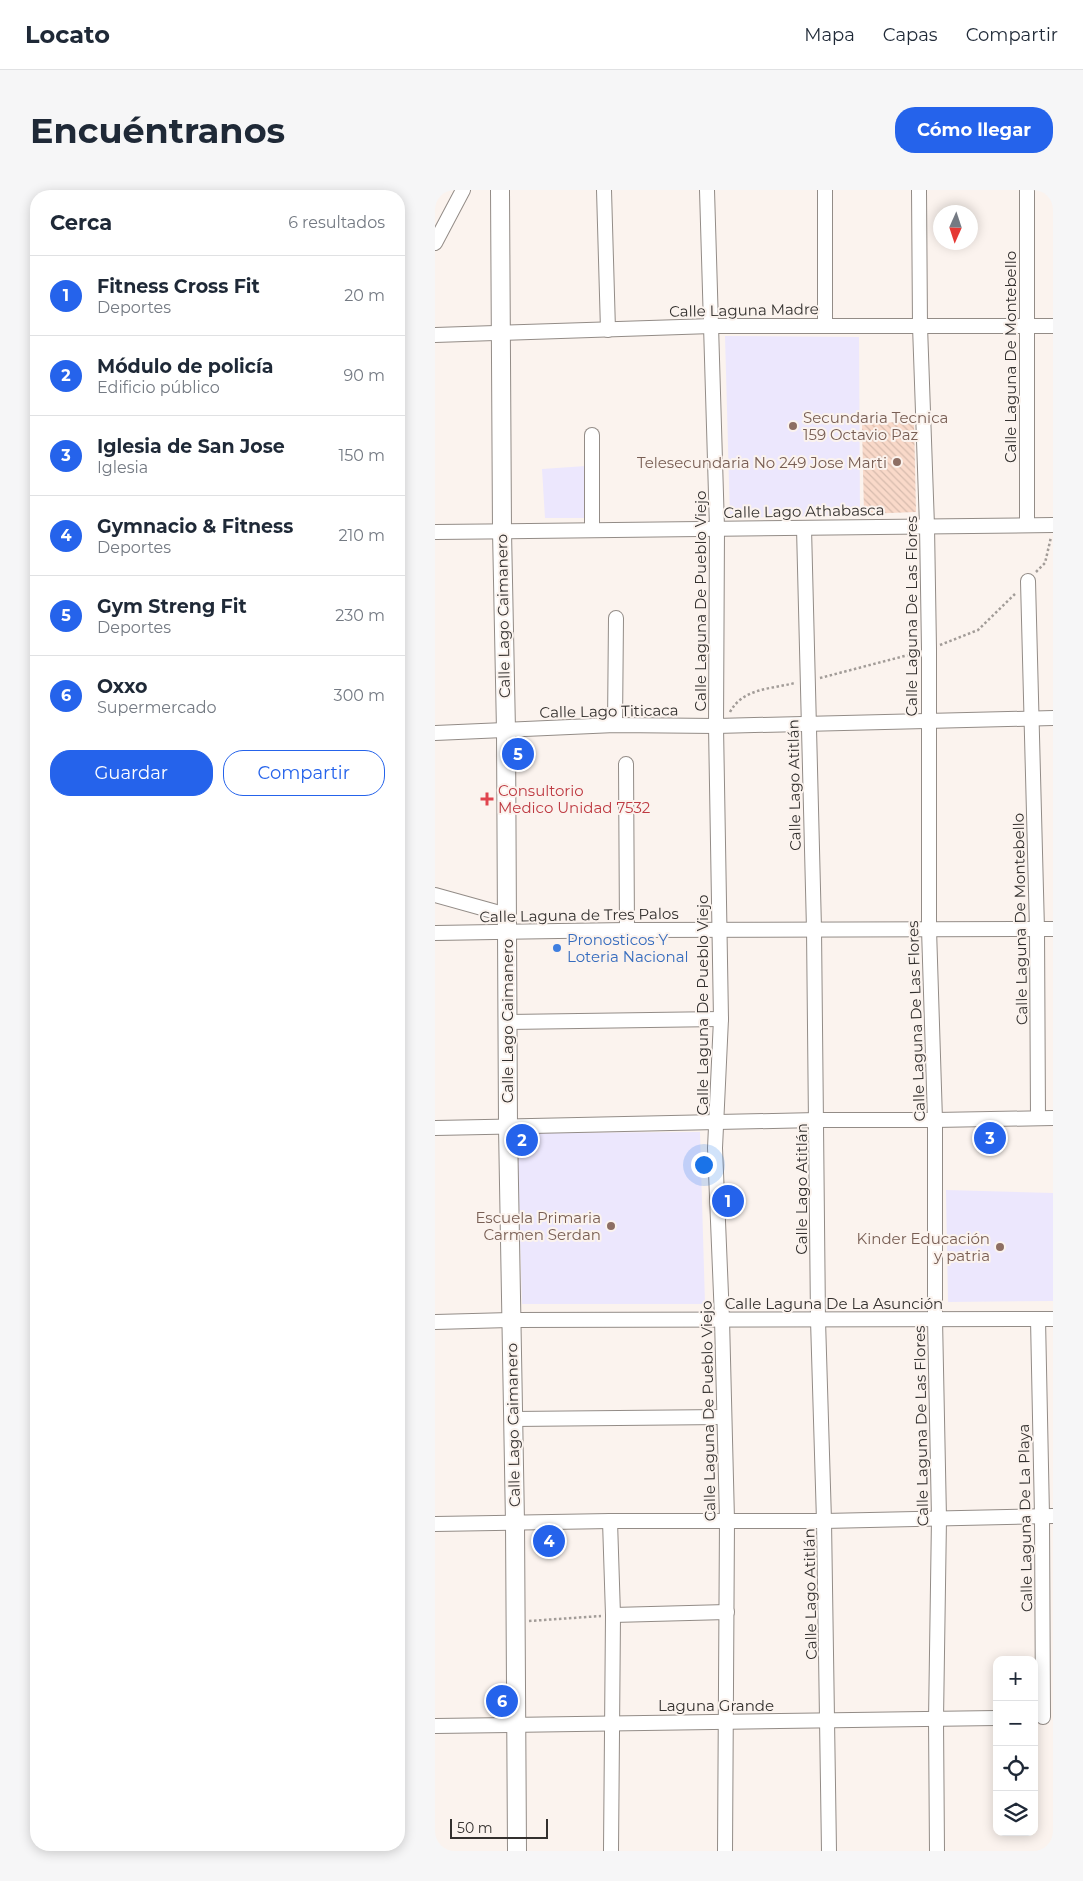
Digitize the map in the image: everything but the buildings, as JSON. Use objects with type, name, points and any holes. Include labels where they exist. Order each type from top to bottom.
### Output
[{"type":"street","points":[[435,243],[463,190]]},
{"type":"street","name":"Calle Lago Caimanero","points":[[500,190],[508,1127],[515,1523],[517,1851]]},
{"type":"street","points":[[604,190],[608,330]]},
{"type":"street","name":"Calle Laguna De Pueblo Viejo","points":[[707,190],[717,528],[717,726],[721,1019],[715,1148],[727,1520],[725,1851]]},
{"type":"street","points":[[825,190],[825,325]]},
{"type":"street","name":"Calle Laguna De Las Flores","points":[[919,190],[920,326],[929,649],[929,929],[935,1120],[935,1319],[939,1518],[936,1720],[937,1851]]},
{"type":"street","name":"Calle Laguna De Montebello","points":[[1027,190],[1027,525]]},
{"type":"street","name":"Calle Laguna Madre","points":[[435,335],[712,326],[1053,326]]},
{"type":"street","points":[[591,435],[591,529]]},
{"type":"street","name":"Calle Lago Athabasca","points":[[435,532],[1053,524]]},
{"type":"street","name":"Calle Lago Atitlán","points":[[804,528],[814,930],[818,1320],[824,1521],[829,1851]]},
{"type":"street","name":"Calle Laguna De Montebello","points":[[1028,581],[1037,930],[1038,1118]]},
{"type":"street","points":[[615,725],[616,618]]},
{"type":"street","name":"Calle Lago Titicaca","points":[[435,733],[615,725],[717,726],[1053,718]]},
{"type":"street","points":[[626,764],[627,930]]},
{"type":"street","points":[[435,895],[507,923]]},
{"type":"street","name":"Calle Laguna de Tres Palos","points":[[435,933],[507,923],[627,930],[1053,929]]},
{"type":"street","points":[[508,1022],[721,1019]]},
{"type":"street","points":[[435,1128],[817,1120],[1053,1118]]},
{"type":"street","name":"Calle Laguna De La Asunción","points":[[435,1322],[511,1320],[1053,1319]]},
{"type":"street","name":"Calle Laguna De La Playa","points":[[1038,1320],[1047,1516],[1043,1717]]},
{"type":"street","points":[[513,1419],[724,1417]]},
{"type":"street","points":[[435,1524],[727,1520],[824,1521],[1047,1516]]},
{"type":"street","points":[[609,1521],[613,1615],[611,1851]]},
{"type":"street","points":[[613,1615],[727,1612]]},
{"type":"street","name":"Laguna Grande","points":[[435,1726],[612,1722],[993,1718]]},
{"type":"path","points":[[929,649],[978,630],[1045,563],[1053,530]]},
{"type":"path","points":[[515,1621],[613,1615]]},
{"type":"shaded area","name":"Secundaria Tecnica 159 Octavio Paz","points":[[725,336],[859,337],[860,515],[730,518]]},
{"type":"shaded area","points":[[586,466],[586,518],[545,518],[542,469]]},
{"type":"shaded area","name":"Escuela Primaria Carmen Serdan","points":[[700,1132],[705,1304],[522,1304],[517,1133]]},
{"type":"shaded area","name":"Kinder Educación y patria","points":[[946,1190],[1053,1193],[1053,1301],[948,1302]]},
{"type":"place","name":"Secundaria Tecnica 159 Octavio Paz","points":[[793,426]]},
{"type":"place","name":"Telesecundaria No 249 Jose Marti","points":[[897,462]]},
{"type":"place","name":"Gym Streng Fit","points":[[518,754]]},
{"type":"place","name":"Consultorio Medico Unidad 7532","points":[[487,799]]},
{"type":"place","name":"Pronosticos Y Loteria Nacional","points":[[557,948]]},
{"type":"place","name":"Iglesia de San Jose","points":[[990,1138]]},
{"type":"place","name":"Módulo de policía","points":[[522,1140]]},
{"type":"place","name":"Fitness Cross Fit","points":[[728,1201]]},
{"type":"place","name":"Escuela Primaria Carmen Serdan","points":[[611,1226]]},
{"type":"place","name":"Kinder Educación y patria","points":[[1000,1247]]},
{"type":"place","name":"Gymnacio & Fitness","points":[[549,1541]]},
{"type":"place","name":"Oxxo","points":[[502,1701]]}]
